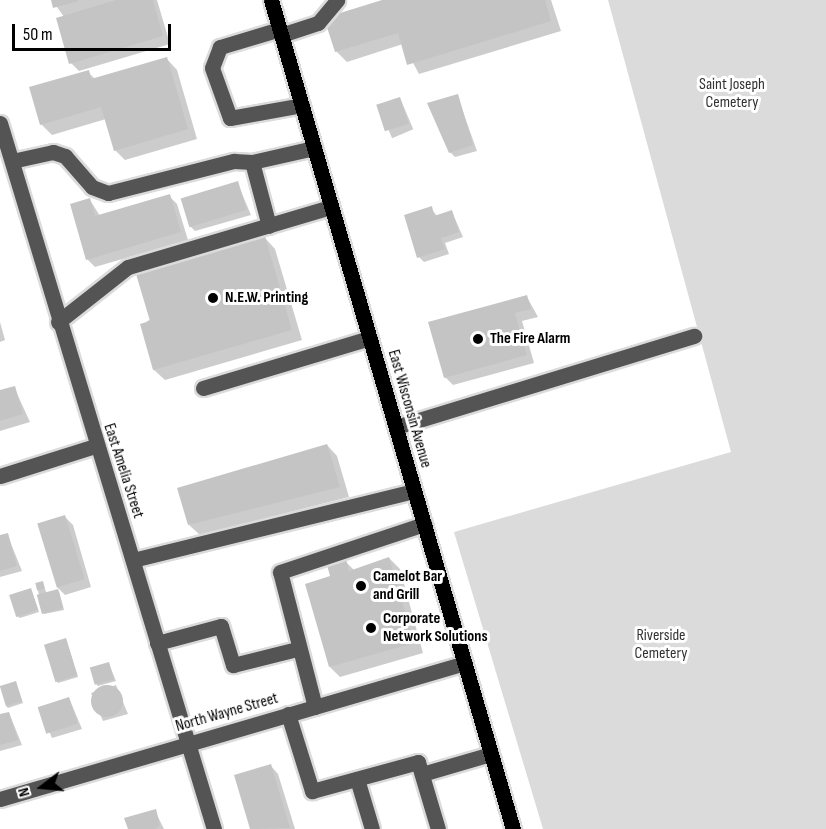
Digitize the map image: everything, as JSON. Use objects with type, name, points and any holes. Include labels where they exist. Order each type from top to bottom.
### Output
[{"type":"main road","name":"East Wisconsin Avenue","points":[[271,0],[513,829]]},
{"type":"street","points":[[302,105],[230,117],[212,68],[220,47],[318,23],[337,0]]},
{"type":"street","name":"East Amelia Street","points":[[0,123],[95,446],[133,560],[214,829]]},
{"type":"street","points":[[12,161],[52,152],[65,156],[92,187],[108,193],[234,161],[252,162],[314,148]]},
{"type":"street","points":[[252,162],[269,226]]},
{"type":"street","points":[[58,322],[128,267],[331,207]]},
{"type":"street","points":[[396,427],[694,336]]},
{"type":"street","points":[[203,388],[370,338]]},
{"type":"street","points":[[0,476],[95,446]]},
{"type":"street","points":[[133,560],[414,491]]},
{"type":"street","points":[[315,707],[278,580],[286,566],[424,524]]},
{"type":"street","points":[[157,643],[221,626],[232,664],[297,649]]},
{"type":"street","name":"North Wayne Street","points":[[0,799],[465,663]]},
{"type":"street","points":[[288,714],[312,791],[418,762],[438,829]]},
{"type":"street","points":[[422,774],[491,754]]},
{"type":"street","points":[[357,779],[372,829]]},
{"type":"green space","name":"Riverside Cemetery","points":[[608,0],[826,0],[826,829],[543,829],[454,532],[731,452]]},
{"type":"building","points":[[51,0],[78,0],[78,1],[53,8]]},
{"type":"building","points":[[116,0],[153,0],[163,36],[69,64],[56,18]]},
{"type":"building","points":[[382,0],[545,0],[551,21],[407,65],[398,33],[335,52],[324,18]]},
{"type":"building","points":[[167,57],[188,129],[114,151],[101,107],[40,125],[29,87],[89,70],[91,79]]},
{"type":"building","points":[[458,94],[473,145],[449,153],[427,103]]},
{"type":"building","points":[[400,97],[409,124],[385,131],[376,105]]},
{"type":"building","points":[[238,181],[247,210],[189,227],[181,199]]},
{"type":"building","points":[[170,194],[181,232],[86,260],[70,204],[90,198],[95,216]]},
{"type":"building","points":[[432,206],[434,216],[452,210],[459,232],[441,238],[445,249],[417,258],[404,215]]},
{"type":"building","name":"N.E.W. Printing","points":[[265,236],[292,330],[153,370],[140,324],[150,321],[136,274]]},
{"type":"building","name":"The Fire Alarm","points":[[527,295],[531,309],[515,313],[527,355],[444,378],[428,322]]},
{"type":"building","points":[[15,386],[23,414],[0,421],[0,390]]},
{"type":"building","points":[[327,444],[340,487],[188,525],[177,488]]},
{"type":"building","points":[[65,515],[85,579],[57,588],[37,523]]},
{"type":"building","points":[[8,533],[17,566],[0,571],[0,535]]},
{"type":"building","points":[[389,557],[414,643],[329,667],[305,584],[330,576],[327,565],[346,559],[349,571]]},
{"type":"building","points":[[43,581],[45,589],[37,591],[35,583]]},
{"type":"building","points":[[31,588],[38,610],[16,617],[9,595]]},
{"type":"building","points":[[58,589],[63,608],[42,614],[37,595]]},
{"type":"building","points":[[66,638],[77,675],[55,682],[44,645]]},
{"type":"building","points":[[109,662],[114,679],[95,685],[90,668]]},
{"type":"building","points":[[16,681],[22,701],[6,706],[0,686]]},
{"type":"building","points":[[107,685],[118,690],[123,701],[118,712],[107,717],[96,712],[91,701],[96,690]]},
{"type":"building","points":[[69,697],[78,724],[46,734],[38,707]]},
{"type":"building","points":[[9,712],[18,740],[0,745],[0,714]]},
{"type":"building","points":[[271,764],[290,828],[250,829],[234,775]]},
{"type":"building","points":[[156,809],[160,825],[156,829],[128,829],[124,818]]},
{"type":"place","name":"N.E.W. Printing","points":[[213,298]]},
{"type":"place","name":"The Fire Alarm","points":[[478,339]]},
{"type":"place","name":"Camelot Bar and Grill","points":[[361,586]]},
{"type":"place","name":"Corporate Network Solutions","points":[[371,628]]},
{"type":"park label","name":"Saint Joseph Cemetery","points":[[732,94]]}]
